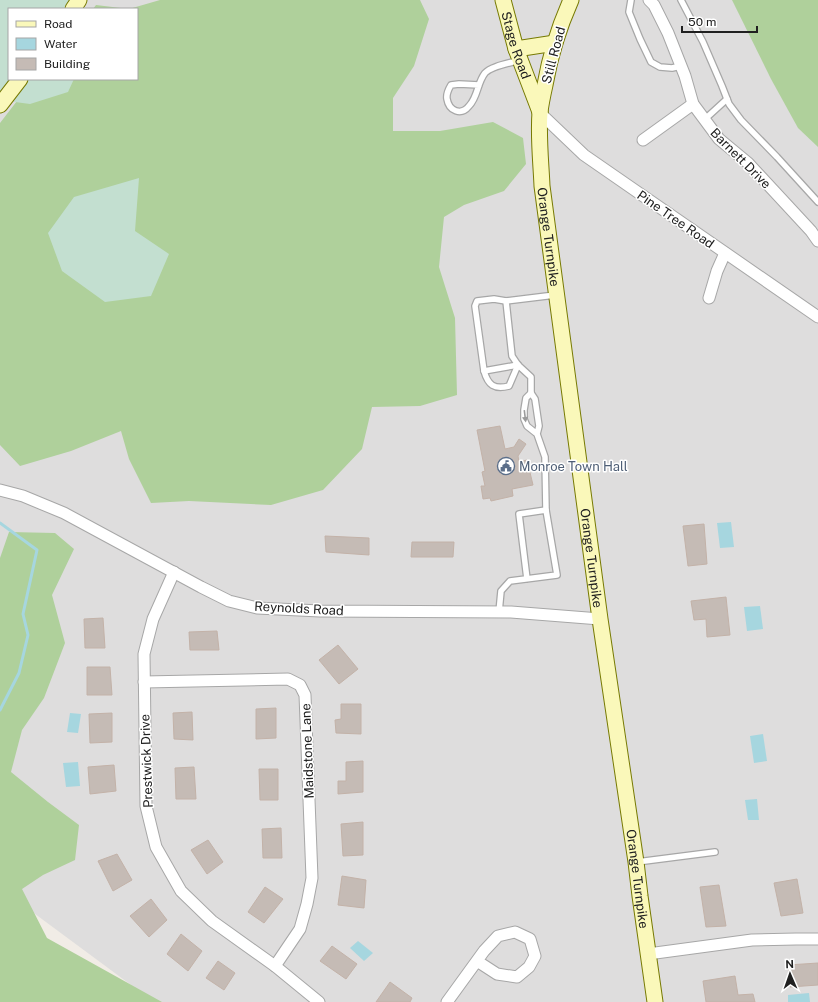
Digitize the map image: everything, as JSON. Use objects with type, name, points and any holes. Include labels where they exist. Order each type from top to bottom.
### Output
[{"type":"main road","name":"Stage Road","points":[[503,0],[518,54],[540,112]]},
{"type":"main road","name":"Still Road","points":[[540,112],[547,73],[555,44],[571,0]]},
{"type":"main road","points":[[518,54],[555,44]]},
{"type":"main road","points":[[0,105],[19,80]]},
{"type":"main road","name":"Orange Turnpike","points":[[540,112],[542,186],[600,619],[655,1002]]},
{"type":"street","name":"Barnett Drive","points":[[649,0],[654,6],[668,33],[681,66],[693,104],[704,120],[719,139],[748,164],[811,231],[818,241]]},
{"type":"street","points":[[643,140],[693,104]]},
{"type":"street","name":"Pine Tree Road","points":[[540,112],[584,155],[818,318]]},
{"type":"street","points":[[709,298],[717,271],[725,253]]},
{"type":"street","name":"Reynolds Road","points":[[0,490],[23,496],[64,513],[229,601],[257,608],[320,611],[499,612],[600,619]]},
{"type":"street","name":"Prestwick Drive","points":[[174,572],[153,619],[144,654],[146,806],[156,847],[181,891],[212,921],[275,966],[319,1002]]},
{"type":"street","name":"Maidstone Lane","points":[[144,682],[288,679],[300,685],[305,695],[312,878],[300,929],[275,966]]},
{"type":"street","points":[[447,1002],[484,951],[498,936],[515,932],[530,939],[535,956],[529,967],[517,977],[497,974],[477,961]]},
{"type":"street","points":[[648,954],[752,940],[802,938],[818,939]]},
{"type":"lane","points":[[631,0],[629,12],[651,62],[660,67],[672,68],[681,66]]},
{"type":"lane","points":[[681,0],[703,42],[729,104],[741,120],[778,157],[818,202]]},
{"type":"lane","points":[[479,85],[451,85],[447,91],[446,98],[450,107],[455,111],[463,111],[469,107],[486,73],[518,54]]},
{"type":"lane","points":[[704,120],[727,99]]},
{"type":"lane","points":[[518,365],[509,386],[494,386],[489,383],[484,370],[475,306],[477,301],[494,299],[506,301],[557,294]]},
{"type":"lane","points":[[506,301],[512,356],[518,365],[531,377],[531,393],[535,399],[539,426],[537,434]]},
{"type":"lane","points":[[484,370],[518,365]]},
{"type":"lane","points":[[499,612],[501,591],[510,581],[557,575],[546,510],[545,457],[537,434],[527,426],[524,419],[526,398],[531,393]]},
{"type":"lane","points":[[527,579],[519,514],[546,510]]},
{"type":"lane","points":[[636,862],[715,852]]},
{"type":"shaded area","points":[[0,0],[8,8],[8,80],[138,80],[138,8],[74,8],[79,0],[818,0],[818,1002],[154,1002],[0,888]]},
{"type":"green space","points":[[0,0],[78,0],[82,8],[8,8],[8,80],[74,80],[68,92],[30,104],[0,100]]},
{"type":"green space","points":[[160,0],[420,0],[429,19],[414,66],[393,98],[393,131],[440,131],[493,122],[523,138],[526,164],[504,191],[464,205],[444,217],[439,267],[455,318],[457,395],[420,406],[372,407],[362,449],[323,490],[271,505],[189,501],[151,503],[129,459],[121,431],[71,451],[20,466],[0,445],[0,123],[33,80],[138,80],[138,8],[132,8]]},
{"type":"green space","points":[[732,0],[818,0],[818,147],[798,128],[771,79]]},
{"type":"green space","points":[[96,5],[121,8],[94,8]]},
{"type":"green space","points":[[139,178],[135,231],[169,254],[151,296],[105,302],[62,271],[48,233],[74,197]]},
{"type":"green space","points":[[9,532],[55,533],[74,549],[52,595],[65,643],[44,698],[22,730],[11,772],[79,825],[75,860],[43,875],[22,889],[47,938],[162,1002],[0,1002],[0,558]]},
{"type":"water","points":[[731,522],[734,547],[720,548],[717,523]]},
{"type":"water","points":[[760,606],[763,629],[747,631],[744,607]]},
{"type":"water","points":[[70,713],[81,714],[78,733],[67,732]]},
{"type":"water","points":[[763,734],[767,761],[754,763],[750,736]]},
{"type":"water","points":[[78,762],[80,786],[66,787],[63,763]]},
{"type":"water","points":[[757,799],[759,820],[748,820],[745,800]]},
{"type":"water","points":[[358,941],[373,953],[364,961],[350,948]]},
{"type":"water","points":[[809,993],[810,1002],[788,1002],[788,995]]},
{"type":"building","name":"Monroe Town Hall","points":[[500,426],[505,449],[514,447],[519,439],[526,444],[518,456],[519,462],[527,460],[533,485],[512,489],[513,496],[491,501],[490,498],[483,499],[481,486],[485,486],[482,472],[485,471],[477,430]]},
{"type":"building","points":[[704,524],[707,564],[688,566],[683,526]]},
{"type":"building","points":[[325,536],[369,538],[369,555],[326,552]]},
{"type":"building","points":[[412,542],[454,542],[453,557],[411,557]]},
{"type":"building","points":[[726,597],[730,635],[707,637],[706,619],[694,620],[691,601]]},
{"type":"building","points":[[103,618],[105,648],[85,648],[84,619]]},
{"type":"building","points":[[217,631],[219,650],[190,650],[189,632]]},
{"type":"building","points":[[338,645],[358,669],[339,684],[319,660]]},
{"type":"building","points":[[87,667],[110,667],[112,695],[87,695]]},
{"type":"building","points":[[341,704],[361,704],[361,734],[336,733],[335,720],[341,719]]},
{"type":"building","points":[[276,708],[276,738],[256,739],[256,709]]},
{"type":"building","points":[[192,712],[193,740],[174,739],[173,713]]},
{"type":"building","points":[[112,713],[112,742],[90,743],[89,714]]},
{"type":"building","points":[[363,761],[363,792],[338,794],[338,781],[346,781],[346,762]]},
{"type":"building","points":[[114,765],[116,791],[90,794],[88,767]]},
{"type":"building","points":[[194,767],[196,799],[176,799],[175,768]]},
{"type":"building","points":[[259,769],[278,769],[278,800],[260,800]]},
{"type":"building","points":[[363,822],[363,855],[343,856],[341,824]]},
{"type":"building","points":[[281,828],[282,858],[263,858],[262,829]]},
{"type":"building","points":[[208,840],[223,862],[207,874],[191,850]]},
{"type":"building","points":[[117,854],[132,880],[113,891],[98,861]]},
{"type":"building","points":[[342,876],[366,880],[364,908],[338,905]]},
{"type":"building","points":[[797,879],[803,913],[781,916],[774,883]]},
{"type":"building","points":[[719,885],[726,926],[706,927],[700,887]]},
{"type":"building","points":[[265,887],[283,899],[264,923],[248,912]]},
{"type":"building","points":[[151,899],[167,920],[149,937],[130,916]]},
{"type":"building","points":[[181,934],[202,951],[188,971],[167,954]]},
{"type":"building","points":[[332,946],[357,964],[346,979],[320,961]]},
{"type":"building","points":[[218,961],[235,973],[224,990],[206,978]]},
{"type":"building","points":[[818,963],[818,985],[790,987],[788,965]]},
{"type":"building","points":[[735,976],[738,995],[753,994],[755,1002],[706,1002],[703,981]]},
{"type":"building","points":[[390,982],[412,998],[410,1002],[376,1002]]},
{"type":"waterway","points":[[0,523],[37,550],[23,614],[28,635],[19,673],[0,710]]},
{"type":"place","name":"Monroe Town Hall","points":[[506,466]]}]
